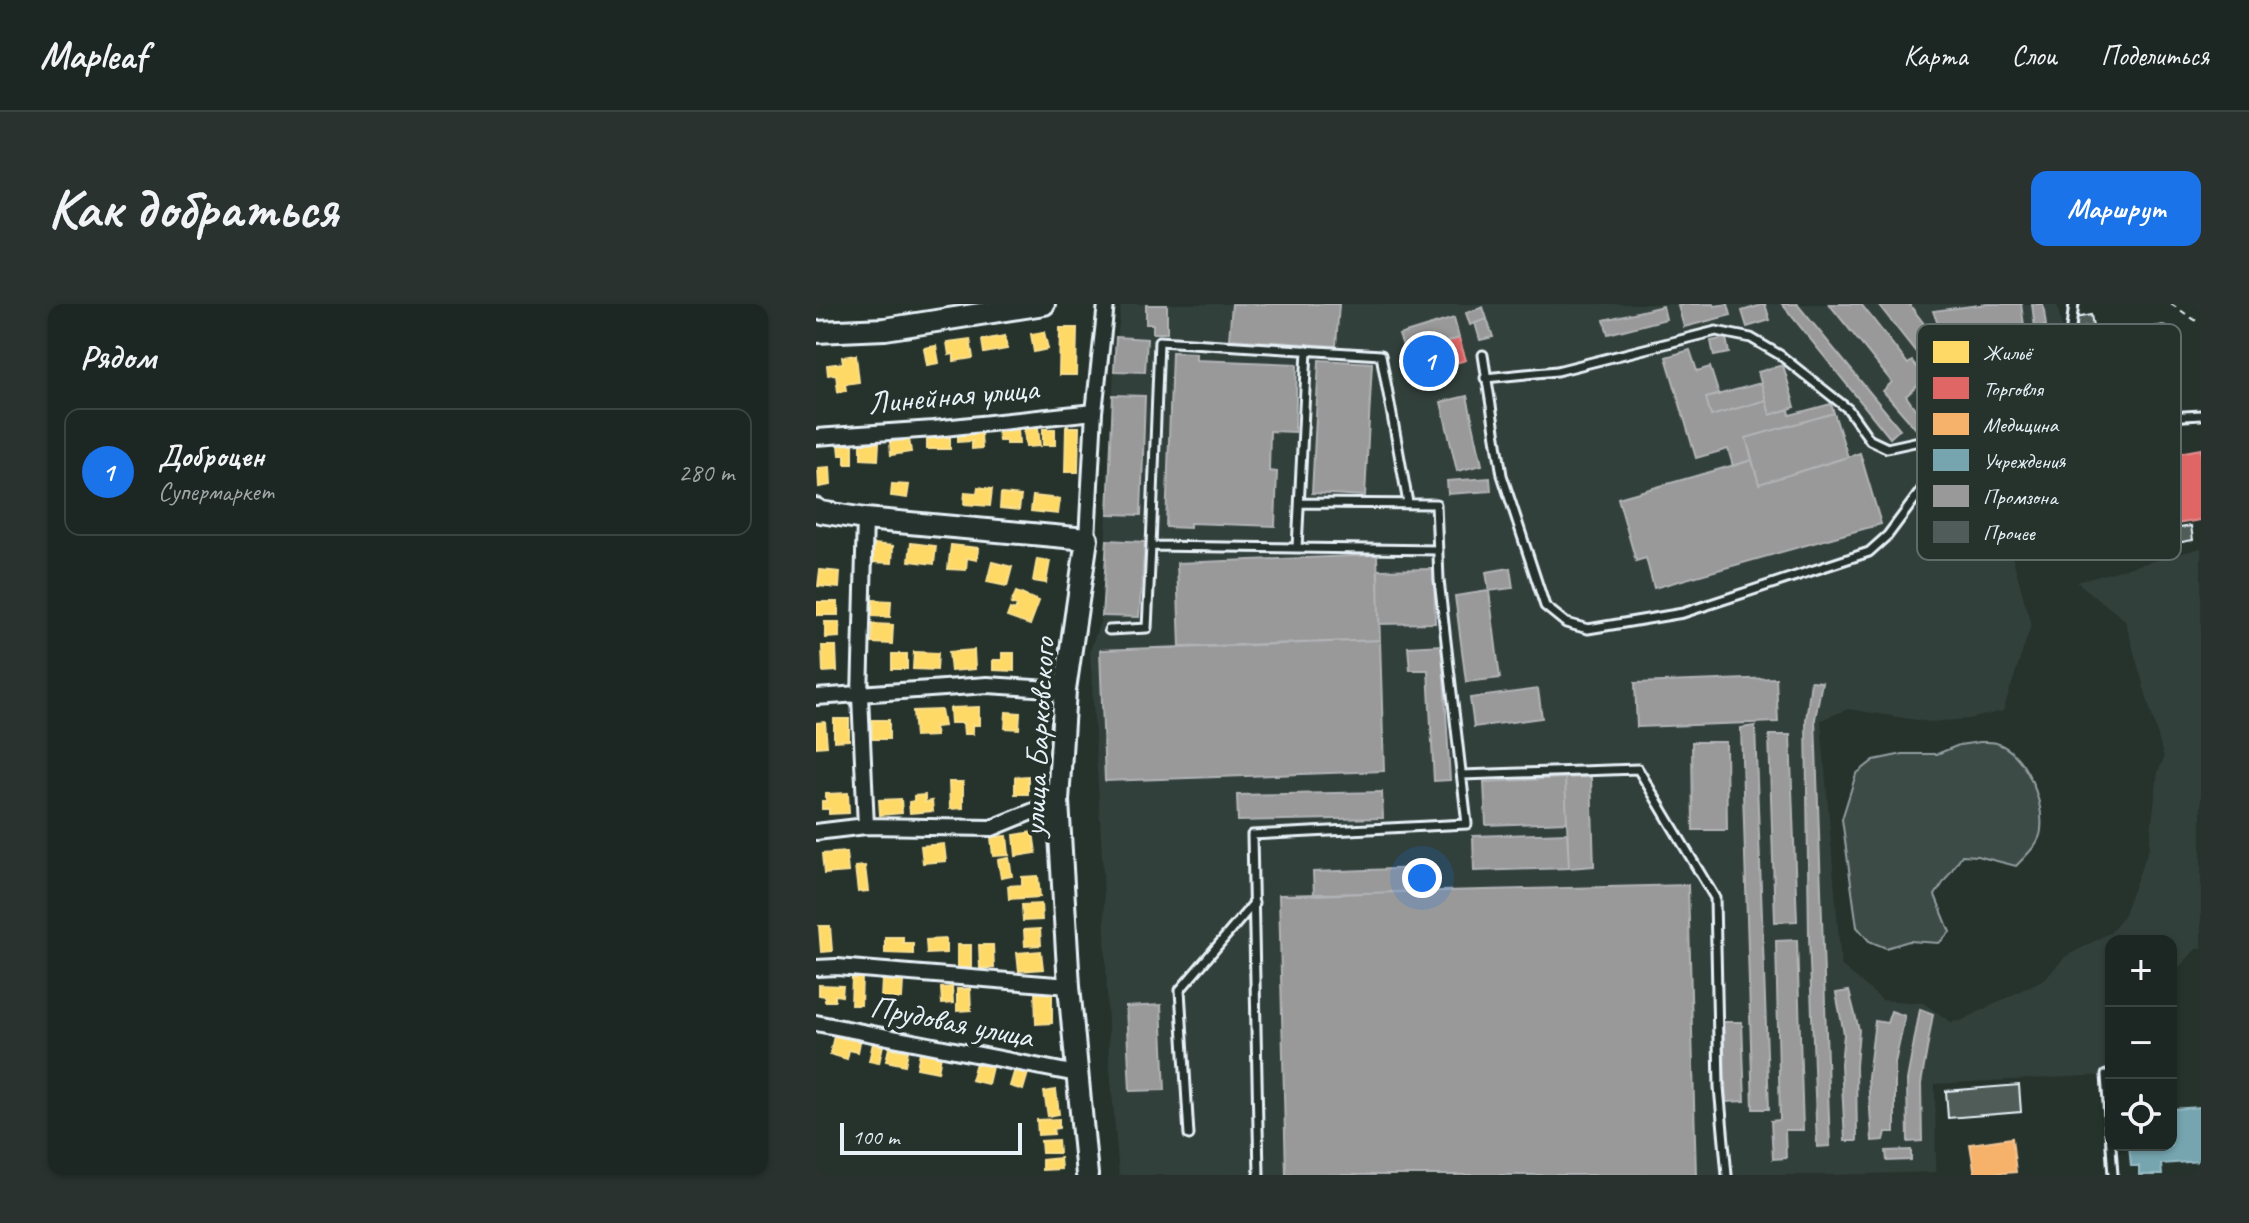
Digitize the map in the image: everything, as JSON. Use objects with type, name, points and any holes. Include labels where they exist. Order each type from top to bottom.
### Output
[{"type":"street","points":[[816,332],[885,329],[1044,304]]},
{"type":"street","name":"улица Барковского","points":[[1087,1175],[1069,986],[1058,801],[1065,690],[1087,539],[1094,412],[1106,304]]},
{"type":"street","name":"Линейная улица","points":[[816,437],[934,429],[1094,412]]},
{"type":"street","points":[[817,511],[865,519],[1087,539]]},
{"type":"street","points":[[865,519],[860,696],[866,826]]},
{"type":"street","points":[[816,697],[987,685],[1065,690]]},
{"type":"street","points":[[816,832],[866,826],[992,828],[1058,801]]},
{"type":"street","name":"Прудовая улица","points":[[816,968],[837,967],[1069,986]]},
{"type":"street","name":"Прудовая улица","points":[[816,1023],[1077,1074]]},
{"type":"lane","points":[[2072,324],[2074,304]]},
{"type":"lane","points":[[1485,378],[1557,371],[1716,331],[1751,338],[1780,355],[1848,409],[1870,440],[1887,448],[1917,441]]},
{"type":"lane","points":[[1109,630],[1147,628],[1159,341],[1381,355],[1408,503]]},
{"type":"lane","points":[[1297,548],[1307,350]]},
{"type":"lane","points":[[1483,355],[1502,475],[1545,606],[1566,623],[1588,629],[1683,613],[1869,552],[1888,535],[1917,495]]},
{"type":"lane","points":[[2181,416],[2201,415]]},
{"type":"lane","points":[[1259,1175],[1252,835],[1467,824],[1438,550],[1436,504],[1300,503]]},
{"type":"lane","points":[[1151,546],[1438,550]]},
{"type":"lane","points":[[1462,775],[1638,769],[1715,898],[1719,1087],[1727,1175]]},
{"type":"lane","points":[[1189,1135],[1180,990],[1254,903]]},
{"type":"lane","points":[[2106,1079],[2113,1175]]},
{"type":"path","points":[[2171,304],[2201,324]]},
{"type":"shaded area","points":[[1121,304],[2057,304],[2061,324],[1917,324],[1917,560],[2013,560],[2031,625],[2003,711],[1969,719],[1929,722],[1848,709],[1821,720],[1841,965],[1882,1000],[1923,1003],[1951,1022],[1961,1021],[2046,978],[2065,957],[2105,935],[2105,1075],[1935,1084],[1936,1172],[1834,1175],[1119,1175],[1109,1056],[1103,872],[1090,651],[1102,616],[1114,371]]},
{"type":"shaded area","points":[[2201,548],[2201,948],[2196,949],[2177,970],[2177,935],[2105,935],[2123,916],[2149,848],[2158,772],[2164,758],[2125,620],[2077,582],[2157,560],[2181,560],[2181,553]]},
{"type":"shaded area","points":[[1992,742],[2009,750],[2025,769],[2040,806],[2041,830],[2038,840],[2016,866],[1962,855],[1935,895],[1950,932],[1939,943],[1909,941],[1886,948],[1869,941],[1857,927],[1842,819],[1856,774],[1874,760],[1903,754],[1937,754],[1959,745]]},
{"type":"building: Жильё","points":[[1060,328],[1077,328],[1076,375],[1059,375]]},
{"type":"building: Жильё","points":[[1044,332],[1048,349],[1034,352],[1031,334]]},
{"type":"building: Жильё","points":[[1005,336],[1007,349],[984,353],[982,340]]},
{"type":"building: Жильё","points":[[970,339],[973,358],[954,361],[954,354],[949,355],[947,342]]},
{"type":"building: Жильё","points":[[936,346],[939,363],[927,365],[924,348]]},
{"type":"building: Жильё","points":[[856,355],[859,382],[845,384],[846,391],[838,392],[836,374],[828,375],[827,365],[843,363],[842,357]]},
{"type":"building: Жильё","points":[[1066,427],[1079,427],[1078,472],[1065,472]]},
{"type":"building: Жильё","points":[[1018,428],[1019,444],[999,441],[998,430]]},
{"type":"building: Жильё","points":[[1038,428],[1040,446],[1026,447],[1024,430]]},
{"type":"building: Жильё","points":[[1043,429],[1055,429],[1055,445],[1043,445]]},
{"type":"building: Жильё","points":[[981,433],[982,448],[972,449],[972,441],[958,442],[958,434]]},
{"type":"building: Жильё","points":[[950,435],[950,449],[927,449],[927,436]]},
{"type":"building: Жильё","points":[[909,439],[911,452],[891,455],[890,442]]},
{"type":"building: Жильё","points":[[861,443],[879,443],[878,460],[861,459]]},
{"type":"building: Жильё","points":[[853,444],[853,464],[845,464],[845,455],[840,455],[839,445]]},
{"type":"building: Жильё","points":[[830,467],[831,485],[819,487],[818,468]]},
{"type":"building: Жильё","points":[[892,484],[909,485],[907,498],[891,496]]},
{"type":"building: Жильё","points":[[978,487],[992,489],[990,506],[964,504],[965,492],[977,493]]},
{"type":"building: Жильё","points":[[1001,494],[1021,496],[1019,510],[1000,508]]},
{"type":"building: Жильё","points":[[1033,496],[1060,499],[1058,514],[1031,511]]},
{"type":"building: Жильё","points":[[911,543],[936,546],[934,564],[909,561]]},
{"type":"building: Жильё","points":[[873,544],[893,546],[892,563],[872,562]]},
{"type":"building: Жильё","points":[[951,545],[978,548],[977,560],[967,558],[966,570],[948,569]]},
{"type":"building: Жильё","points":[[1037,559],[1050,561],[1046,583],[1033,581]]},
{"type":"building: Жильё","points":[[992,562],[1012,567],[1007,586],[987,582]]},
{"type":"building: Жильё","points":[[820,570],[840,572],[839,588],[818,586]]},
{"type":"building: Жильё","points":[[1016,592],[1039,601],[1030,625],[1007,617],[1010,609],[1015,611],[1017,606],[1011,604]]},
{"type":"building: Жильё","points":[[873,600],[891,601],[890,617],[872,616]]},
{"type":"building: Жильё","points":[[816,602],[838,602],[838,615],[816,615]]},
{"type":"building: Жильё","points":[[825,622],[839,622],[840,637],[826,638]]},
{"type":"building: Жильё","points":[[873,624],[893,625],[892,644],[872,643]]},
{"type":"building: Жильё","points":[[822,646],[836,646],[837,671],[823,672]]},
{"type":"building: Жильё","points":[[974,650],[975,669],[951,671],[949,652]]},
{"type":"building: Жильё","points":[[914,652],[938,653],[937,670],[913,669]]},
{"type":"building: Жильё","points":[[1002,653],[1014,653],[1014,671],[993,670],[993,660],[1002,660]]},
{"type":"building: Жильё","points":[[892,654],[907,654],[907,669],[892,669]]},
{"type":"building: Жильё","points":[[979,707],[979,725],[972,725],[973,734],[964,734],[963,723],[951,723],[950,708]]},
{"type":"building: Жильё","points":[[941,710],[944,726],[934,727],[936,736],[915,737],[913,711]]},
{"type":"building: Жильё","points":[[1006,712],[1020,713],[1019,729],[1005,728]]},
{"type":"building: Жильё","points":[[834,719],[849,719],[849,740],[834,741]]},
{"type":"building: Жильё","points":[[872,720],[889,720],[889,739],[872,739]]},
{"type":"building: Жильё","points":[[825,722],[827,746],[816,747],[816,723]]},
{"type":"building: Жильё","points":[[1028,776],[1028,794],[1015,794],[1015,777]]},
{"type":"building: Жильё","points":[[949,782],[963,782],[963,808],[950,809]]},
{"type":"building: Жильё","points":[[848,793],[849,813],[829,814],[829,809],[822,809],[826,794]]},
{"type":"building: Жильё","points":[[925,795],[925,802],[932,801],[933,811],[910,813],[909,802],[914,801],[914,796]]},
{"type":"building: Жильё","points":[[901,799],[902,813],[880,815],[879,800]]},
{"type":"building: Жильё","points":[[1033,832],[1036,853],[1016,856],[1014,835]]},
{"type":"building: Жильё","points":[[1007,836],[1009,855],[993,856],[991,837]]},
{"type":"building: Жильё","points":[[944,844],[946,861],[923,863],[921,846]]},
{"type":"building: Жильё","points":[[846,852],[848,872],[824,874],[822,854]]},
{"type":"building: Жильё","points":[[1009,858],[1012,876],[1001,878],[998,860]]},
{"type":"building: Жильё","points":[[865,866],[868,891],[858,892],[855,867]]},
{"type":"building: Жильё","points":[[1038,876],[1040,897],[1009,899],[1008,886],[1022,885],[1022,877]]},
{"type":"building: Жильё","points":[[1041,904],[1042,920],[1023,921],[1022,905]]},
{"type":"building: Жильё","points":[[819,926],[830,926],[832,951],[821,952]]},
{"type":"building: Жильё","points":[[1040,929],[1041,945],[1025,946],[1024,930]]},
{"type":"building: Жильё","points":[[885,937],[903,937],[903,943],[913,943],[913,954],[885,953]]},
{"type":"building: Жильё","points":[[946,939],[946,953],[927,954],[926,940]]},
{"type":"building: Жильё","points":[[957,945],[971,945],[971,968],[957,968]]},
{"type":"building: Жильё","points":[[979,945],[993,945],[994,968],[980,968]]},
{"type":"building: Жильё","points":[[1041,951],[1043,969],[1019,971],[1017,953]]},
{"type":"building: Жильё","points":[[852,976],[862,976],[861,1005],[851,1005]]},
{"type":"building: Жильё","points":[[882,979],[903,980],[902,999],[881,998]]},
{"type":"building: Жильё","points":[[819,985],[843,986],[842,996],[835,995],[835,1001],[825,1001],[825,996],[819,995]]},
{"type":"building: Жильё","points":[[952,987],[953,1003],[942,1004],[941,988]]},
{"type":"building: Жильё","points":[[957,989],[970,989],[971,1010],[957,1011]]},
{"type":"building: Жильё","points":[[1052,991],[1052,1023],[1036,1024],[1035,992]]},
{"type":"building: Жильё","points":[[834,1036],[860,1042],[858,1052],[849,1050],[847,1059],[830,1054]]},
{"type":"building: Жильё","points":[[873,1043],[883,1045],[879,1063],[869,1061]]},
{"type":"building: Жильё","points":[[889,1048],[908,1051],[905,1065],[886,1061]]},
{"type":"building: Жильё","points":[[920,1052],[941,1055],[938,1072],[917,1068]]},
{"type":"building: Жильё","points":[[976,1063],[992,1067],[988,1084],[971,1080]]},
{"type":"building: Жильё","points":[[1015,1069],[1028,1073],[1023,1090],[1010,1086]]},
{"type":"building: Жильё","points":[[1056,1090],[1059,1114],[1048,1116],[1044,1092]]},
{"type":"building: Жильё","points":[[1059,1119],[1059,1128],[1053,1129],[1054,1134],[1038,1135],[1037,1120]]},
{"type":"building: Жильё","points":[[1058,1140],[1059,1153],[1042,1153],[1041,1141]]},
{"type":"building: Жильё","points":[[1060,1158],[1061,1169],[1042,1170],[1042,1160]]},
{"type":"building: Торговля","points":[[1459,338],[1466,360],[1424,372],[1418,350]]},
{"type":"building: Торговля","points":[[2201,449],[2201,520],[2181,523],[2181,453]]},
{"type":"building: Медицина","points":[[2012,1138],[2016,1172],[1975,1175],[1970,1144]]},
{"type":"building: Учреждения","points":[[2201,1107],[2201,1161],[2161,1164],[2162,1175],[2139,1175],[2139,1166],[2131,1166],[2130,1151],[2177,1151],[2177,1109]]},
{"type":"building: Промзона","points":[[1232,304],[1339,304],[1336,346],[1229,339]]},
{"type":"building: Промзона","points":[[1728,304],[1731,315],[1684,327],[1678,306]]},
{"type":"building: Промзона","points":[[1765,304],[1770,320],[1747,327],[1742,311]]},
{"type":"building: Промзона","points":[[1782,304],[1797,304],[1900,429],[1890,438]]},
{"type":"building: Промзона","points":[[1829,304],[1861,304],[1908,364],[1912,361],[1917,367],[1917,386],[1906,396],[1917,412],[1916,429],[1883,391],[1892,382]]},
{"type":"building: Промзона","points":[[1878,304],[1909,304],[1924,324],[1917,324],[1917,353]]},
{"type":"building: Промзона","points":[[1987,304],[2021,304],[2024,324],[1938,324],[1933,311]]},
{"type":"building: Промзона","points":[[2032,304],[2043,304],[2046,324],[2034,324]]},
{"type":"building: Промзона","points":[[1146,305],[1167,305],[1167,333],[1153,333],[1153,324],[1146,324]]},
{"type":"building: Промзона","points":[[1663,306],[1666,319],[1608,334],[1604,320]]},
{"type":"building: Промзона","points":[[1483,307],[1487,319],[1470,325],[1466,313]]},
{"type":"building: Промзона","points":[[1454,318],[1459,338],[1406,354],[1399,335]]},
{"type":"building: Промзона","points":[[1487,319],[1493,337],[1480,340],[1475,323]]},
{"type":"building: Промзона","points":[[1116,337],[1147,339],[1145,372],[1114,371]]},
{"type":"building: Промзона","points":[[1726,338],[1729,353],[1714,356],[1711,341]]},
{"type":"building: Промзона","points":[[1690,350],[1697,371],[1710,367],[1719,395],[1706,398],[1711,416],[1766,400],[1770,415],[1789,409],[1790,415],[1831,404],[1834,413],[1746,438],[1752,460],[1733,466],[1728,449],[1696,458],[1666,357]]},
{"type":"building: Промзона","points":[[1172,352],[1196,353],[1196,360],[1297,364],[1295,432],[1270,431],[1269,471],[1277,472],[1275,526],[1190,523],[1190,528],[1166,527]]},
{"type":"building: Промзона","points":[[1319,360],[1372,363],[1365,496],[1312,493]]},
{"type":"building: Промзона","points":[[1783,365],[1795,407],[1770,415],[1758,372]]},
{"type":"building: Промзона","points":[[1761,383],[1766,400],[1711,416],[1706,398]]},
{"type":"building: Промзона","points":[[1113,395],[1145,396],[1141,515],[1108,514]]},
{"type":"building: Промзона","points":[[1467,396],[1482,465],[1457,471],[1441,402]]},
{"type":"building: Промзона","points":[[1834,413],[1848,457],[1759,484],[1746,438]]},
{"type":"building: Промзона","points":[[1860,453],[1881,524],[1654,588],[1646,558],[1636,561],[1618,498],[1752,460],[1759,484]]},
{"type":"building: Промзона","points":[[1490,478],[1491,491],[1448,494],[1447,481]]},
{"type":"building: Промзона","points":[[1107,540],[1145,542],[1139,617],[1102,616]]},
{"type":"building: Промзона","points":[[1377,555],[1380,640],[1180,648],[1177,563]]},
{"type":"building: Промзона","points":[[1510,568],[1513,588],[1489,591],[1486,572]]},
{"type":"building: Промзона","points":[[1434,569],[1435,623],[1379,624],[1378,570]]},
{"type":"building: Промзона","points":[[1489,591],[1500,678],[1466,682],[1455,596]]},
{"type":"building: Промзона","points":[[1380,640],[1384,771],[1105,781],[1100,650]]},
{"type":"building: Промзона","points":[[1442,645],[1450,780],[1434,781],[1428,670],[1410,670],[1408,647]]},
{"type":"building: Промзона","points":[[1776,678],[1778,722],[1637,727],[1635,683]]},
{"type":"building: Промзона","points":[[1811,681],[1822,682],[1815,719],[1830,1146],[1817,1147],[1809,936],[1806,720]]},
{"type":"building: Промзона","points":[[1538,689],[1542,718],[1474,727],[1470,698]]},
{"type":"building: Промзона","points":[[1755,726],[1769,1109],[1753,1109],[1741,728]]},
{"type":"building: Промзона","points":[[1769,735],[1790,735],[1797,921],[1775,922]]},
{"type":"building: Промзона","points":[[1692,742],[1726,742],[1727,830],[1693,830]]},
{"type":"building: Промзона","points":[[1591,777],[1594,866],[1569,868],[1565,778]]},
{"type":"building: Промзона","points":[[1565,778],[1567,822],[1486,825],[1484,782]]},
{"type":"building: Промзона","points":[[1382,792],[1383,818],[1238,821],[1237,795]]},
{"type":"building: Промзона","points":[[1567,833],[1569,868],[1474,871],[1473,836]]},
{"type":"building: Промзона","points":[[1420,868],[1421,891],[1314,895],[1313,872]]},
{"type":"building: Промзона","points":[[1688,885],[1696,1175],[1286,1175],[1279,895]]},
{"type":"building: Промзона","points":[[1797,940],[1803,1130],[1785,1130],[1786,1158],[1773,1159],[1771,1121],[1780,1120],[1776,941]]},
{"type":"building: Промзона","points":[[1849,991],[1859,1030],[1857,1141],[1845,1141],[1841,1064],[1844,1034],[1836,993]]},
{"type":"building: Промзона","points":[[1161,1005],[1165,1090],[1130,1091],[1126,1007]]},
{"type":"building: Промзона","points":[[1920,1009],[1933,1014],[1921,1084],[1922,1141],[1908,1142],[1907,1080]]},
{"type":"building: Промзона","points":[[1891,1011],[1905,1016],[1895,1063],[1895,1132],[1886,1132],[1884,1140],[1872,1141],[1868,1077],[1875,1021],[1887,1023]]},
{"type":"building: Промзона","points":[[1723,1022],[1742,1022],[1745,1101],[1726,1102]]},
{"type":"building: Промзона","points":[[1911,1150],[1911,1160],[1887,1161],[1886,1151]]},
{"type":"building: Прочее","points":[[2091,315],[2093,324],[2076,324],[2075,318]]},
{"type":"building: Прочее","points":[[2191,526],[2193,540],[2181,542],[2181,528]]},
{"type":"building: Прочее","points":[[2019,1085],[2021,1112],[1948,1118],[1946,1091]]},
{"type":"place","name":"Доброцен","points":[[1429,361]]}]
